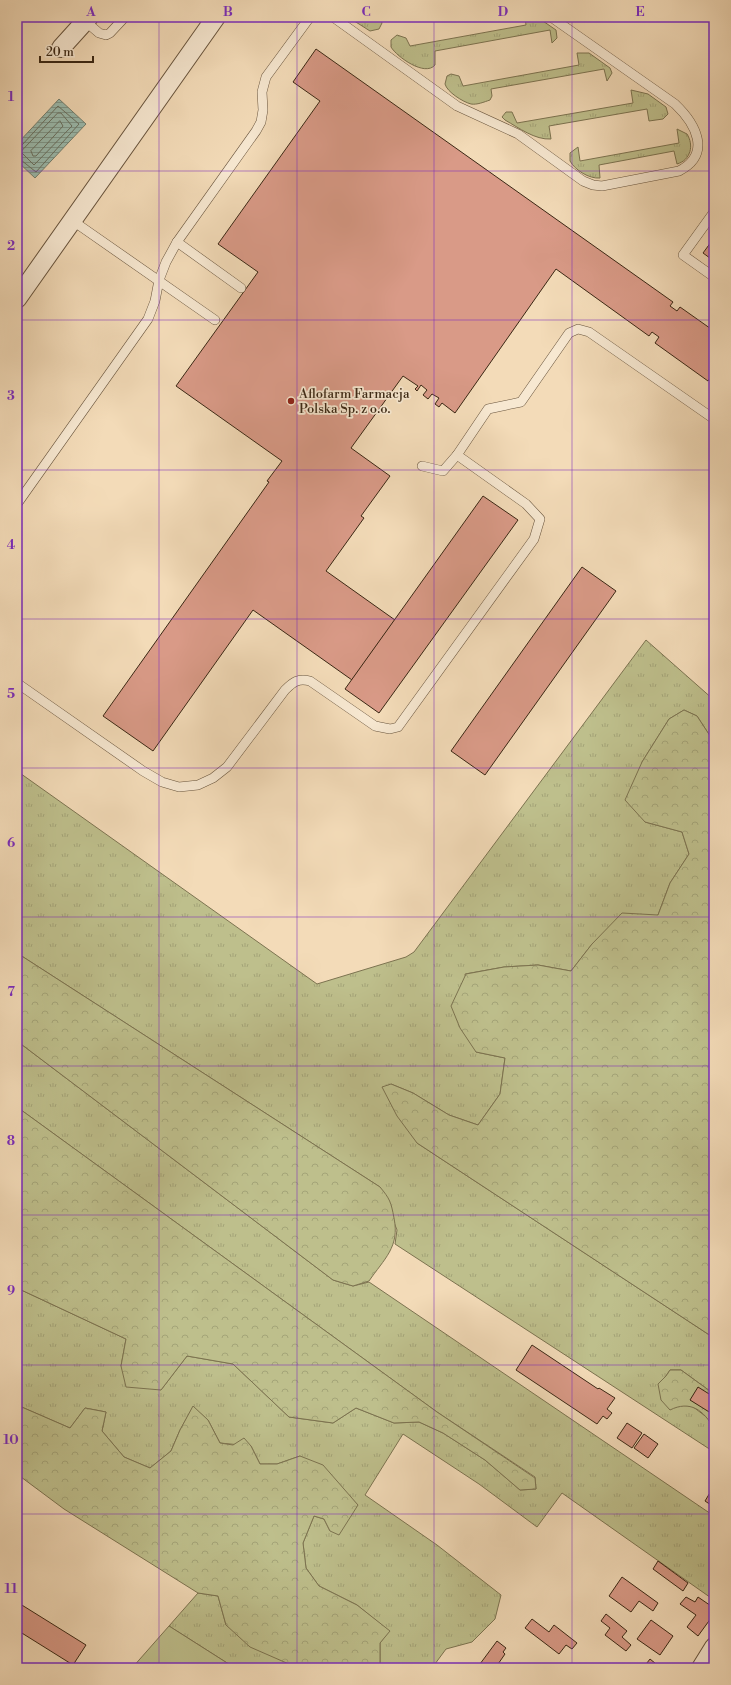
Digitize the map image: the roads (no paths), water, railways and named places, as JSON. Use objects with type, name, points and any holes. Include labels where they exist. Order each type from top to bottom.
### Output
[{"type":"street","points":[[17,299],[216,17]]},
{"type":"street","points":[[61,48],[87,19]]},
{"type":"street","points":[[701,1668],[714,1647]]},
{"type":"lane","points":[[87,19],[99,33],[106,35],[110,33],[125,17]]},
{"type":"lane","points":[[17,504],[148,319],[155,301],[159,280],[166,262],[177,242],[258,127],[263,110],[262,92],[266,77],[310,17]]},
{"type":"lane","points":[[333,17],[457,106],[518,134],[583,181],[593,185],[602,186],[679,171],[687,167],[694,159],[698,150],[698,140],[695,130],[684,112],[675,104],[551,17]]},
{"type":"lane","points":[[714,212],[683,255],[714,277]]},
{"type":"lane","points":[[73,221],[215,320]]},
{"type":"lane","points":[[177,242],[241,288]]},
{"type":"lane","points":[[422,466],[443,471],[457,455],[488,409],[521,402],[569,333],[578,329],[589,332],[714,419]]},
{"type":"lane","points":[[17,683],[143,771],[162,782],[179,786],[198,785],[213,778],[226,767],[285,690],[293,682],[302,679],[310,681],[375,726],[390,729],[398,727],[534,539],[540,519],[526,504],[457,455]]},
{"type":"water","points":[[59,99],[86,124],[35,178],[17,161],[17,144]]},
{"type":"place","name":"Aflofarm Farmacja Polska Sp. z o.o.","points":[[291,401]]}]
